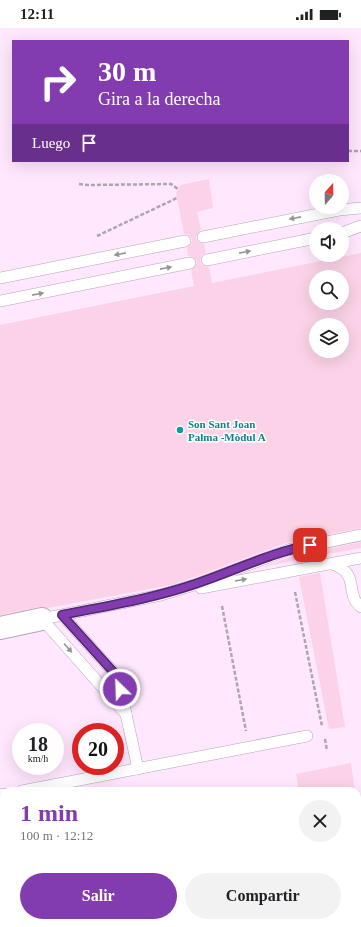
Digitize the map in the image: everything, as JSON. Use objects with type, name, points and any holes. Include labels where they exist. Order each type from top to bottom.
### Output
[{"type":"street","points":[[0,628],[52,617]]},
{"type":"lane","points":[[203,237],[339,210],[361,208]]},
{"type":"lane","points":[[349,230],[361,226]]},
{"type":"lane","points":[[207,260],[309,239]]},
{"type":"lane","points":[[0,278],[185,241]]},
{"type":"lane","points":[[0,301],[190,263]]},
{"type":"lane","points":[[161,595],[194,585],[288,550],[361,535]]},
{"type":"lane","points":[[52,617],[361,558]]},
{"type":"lane","points":[[332,564],[340,566],[349,571],[352,575],[356,601],[361,607]]},
{"type":"lane","points":[[52,617],[117,676],[138,769]]},
{"type":"lane","points":[[52,617],[126,714]]},
{"type":"lane","points":[[43,787],[307,736]]},
{"type":"path","points":[[349,151],[361,151]]},
{"type":"path","points":[[79,184],[88,186],[171,184],[178,189]]},
{"type":"path","points":[[97,236],[177,198]]},
{"type":"path","points":[[295,592],[323,729]]},
{"type":"path","points":[[222,606],[246,731]]},
{"type":"path","points":[[324,736],[327,751]]},
{"type":"shaded area","points":[[0,28],[361,28],[361,787],[0,787]]},
{"type":"building","name":"Son Sant Joan Palma -Mòdul A","points":[[209,179],[213,208],[197,212],[201,230],[197,234],[196,238],[198,242],[204,244],[206,253],[202,255],[200,261],[202,265],[209,267],[212,283],[316,262],[349,262],[349,255],[361,253],[361,528],[286,543],[171,585],[48,608],[39,607],[0,615],[0,325],[194,286],[191,270],[196,266],[197,261],[193,257],[188,256],[187,248],[191,244],[192,239],[188,235],[184,234],[176,193],[180,185]]},
{"type":"building","points":[[361,542],[361,548],[317,556],[318,559],[296,563],[296,560],[263,567],[290,557]]},
{"type":"building","points":[[320,573],[345,727],[329,729],[299,577]]},
{"type":"building","points":[[351,763],[354,787],[298,787],[296,774]]},
{"type":"place","name":"Son Sant Joan Palma -Mòdul A","points":[[180,430]]},
{"type":"route","points":[[120,689],[117,676],[62,615],[161,595],[194,585],[264,558],[310,545]]}]
